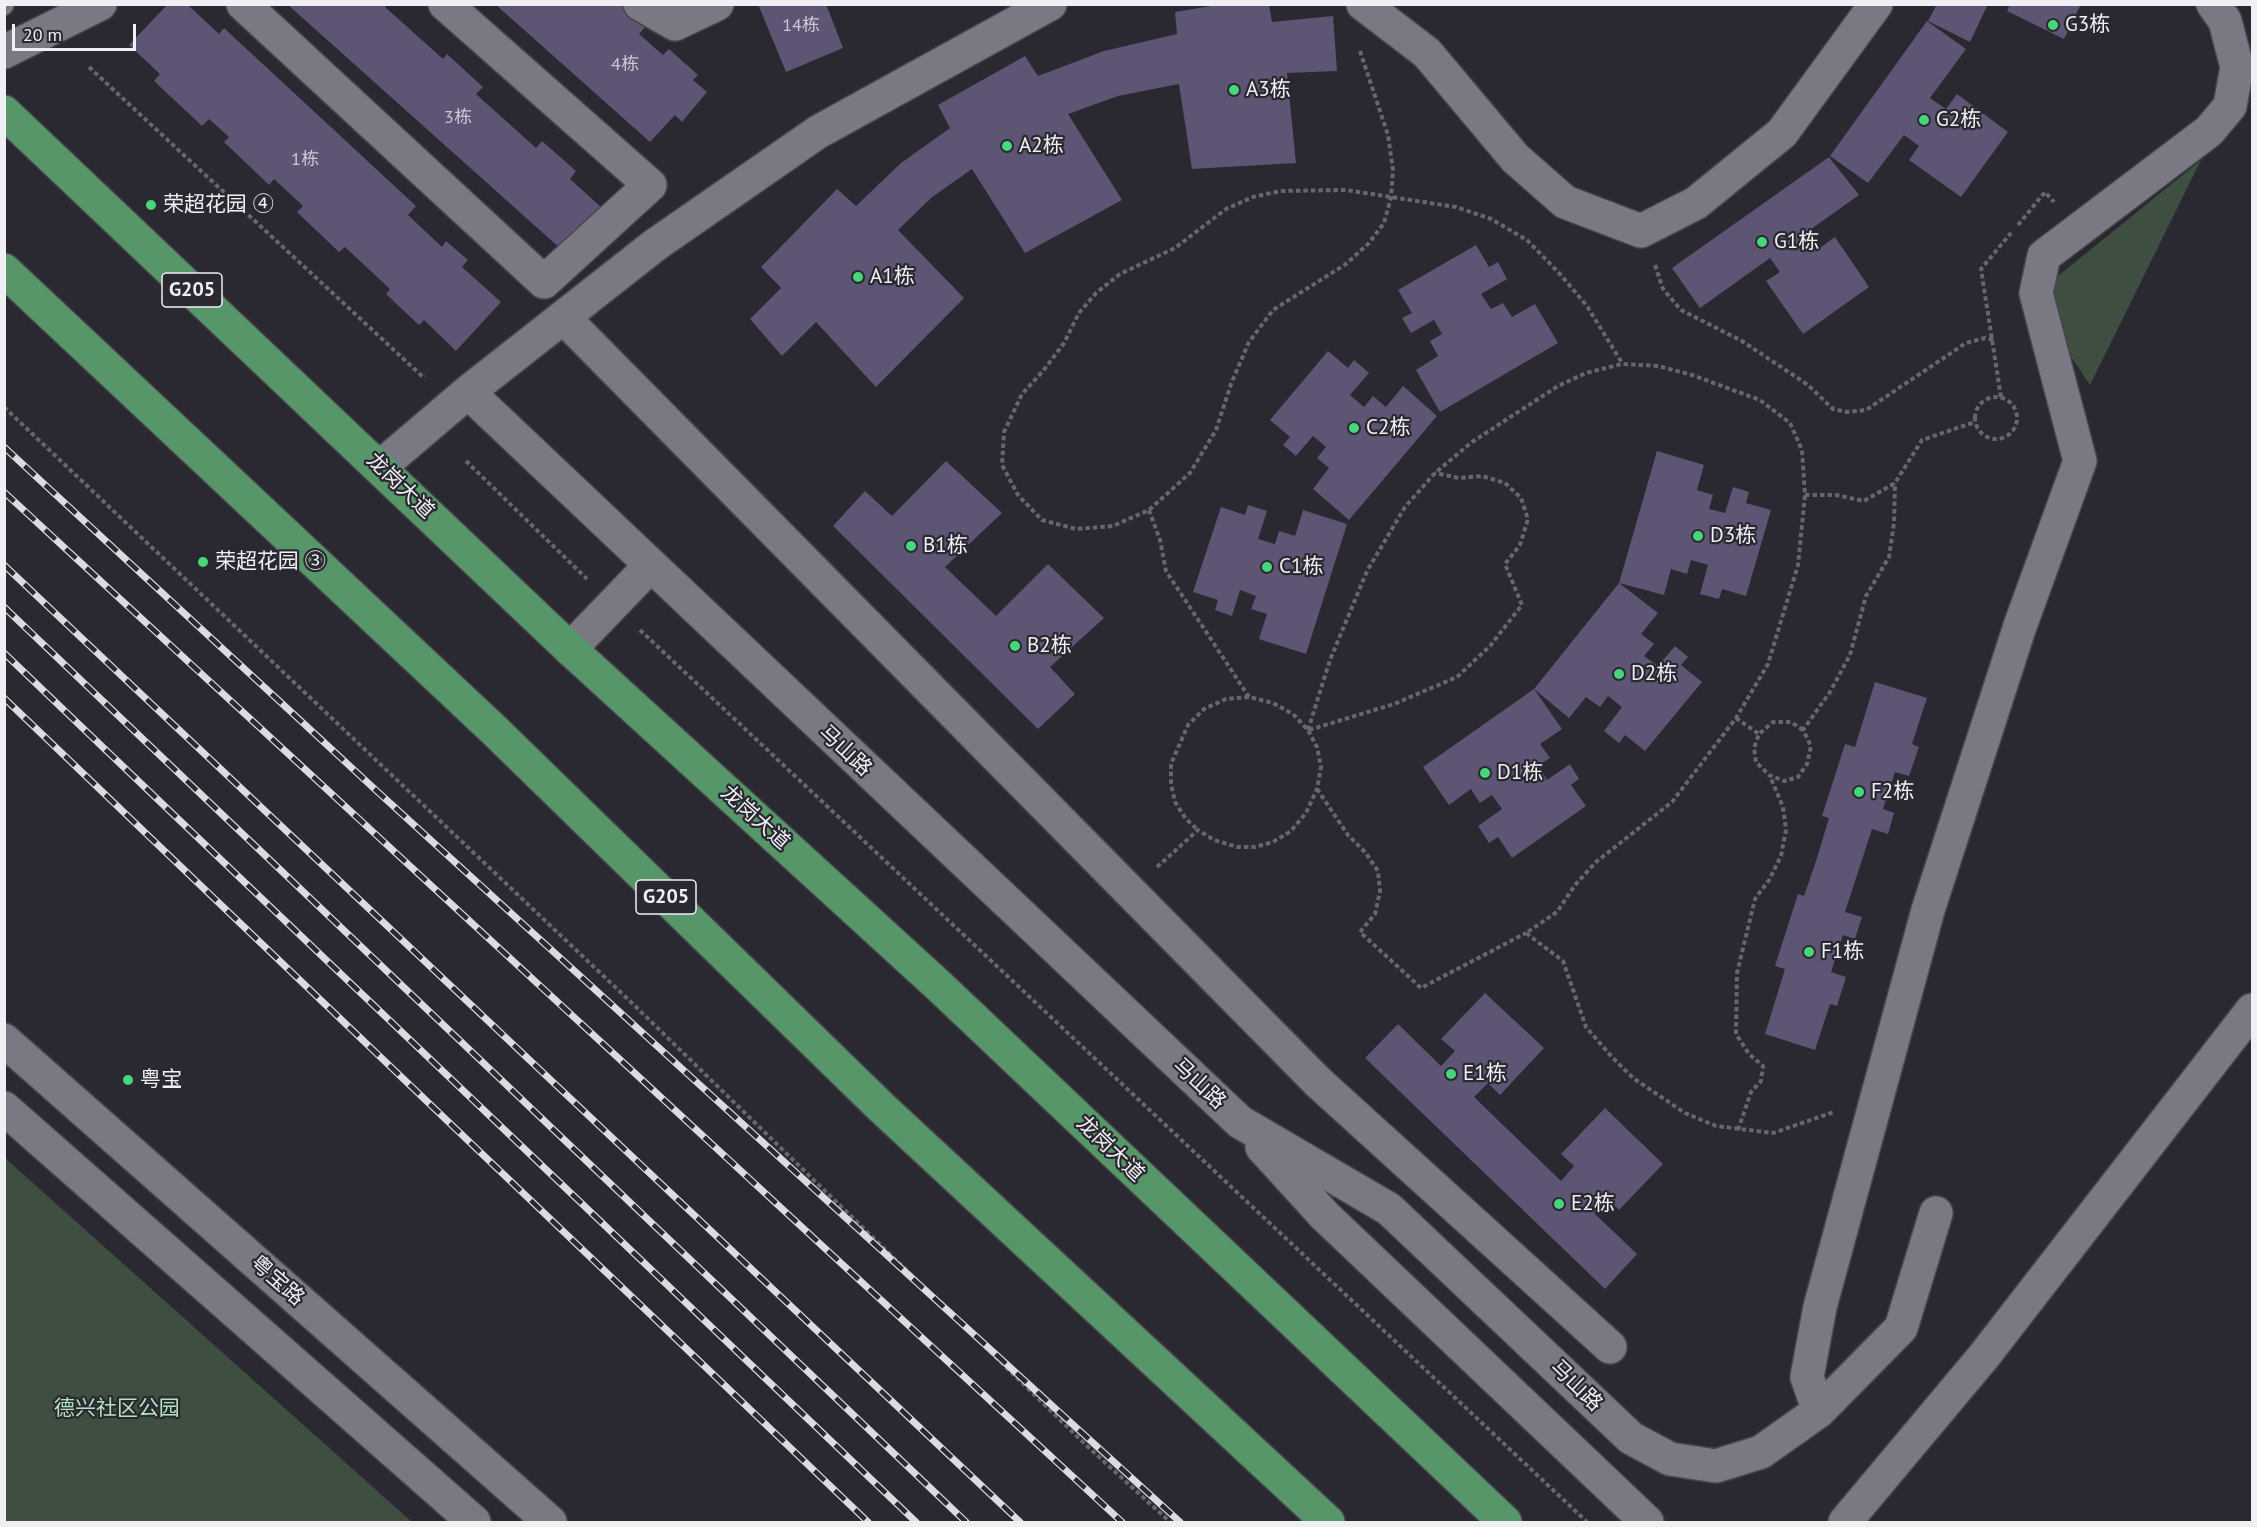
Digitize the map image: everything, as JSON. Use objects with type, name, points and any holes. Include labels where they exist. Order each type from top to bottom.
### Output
[{"type":"highway","name":"龙岗大道","points":[[4,112],[570,649],[939,986],[1505,1522]]},
{"type":"highway","name":"G205","points":[[4,270],[494,729],[881,1107],[1328,1522]]},
{"type":"street","points":[[4,52],[100,4]]},
{"type":"street","points":[[243,4],[544,282],[650,185],[446,4]]},
{"type":"street","points":[[640,4],[675,24],[717,4]]},
{"type":"street","points":[[380,467],[468,392],[655,245],[818,132],[1050,4]]},
{"type":"street","points":[[1363,4],[1427,53],[1515,158],[1565,202],[1641,231],[1696,203],[1782,133],[1876,4]]},
{"type":"street","points":[[1820,1411],[1807,1377],[1820,1307],[1882,1080],[1932,899],[2020,626],[2080,461],[2036,293],[2044,256],[2209,131],[2230,106],[2237,67],[2225,21],[2213,4]]},
{"type":"street","points":[[563,317],[1318,1082],[1610,1347]]},
{"type":"street","name":"马山路","points":[[468,392],[650,567],[1240,1122],[1389,1209],[1630,1438],[1670,1459],[1716,1466],[1761,1452],[1820,1411],[1901,1328],[1936,1213]]},
{"type":"street","points":[[570,649],[650,567]]},
{"type":"street","points":[[1845,1522],[1984,1356],[2253,1010]]},
{"type":"street","name":"粤宝路","points":[[4,1040],[550,1522]]},
{"type":"street","points":[[4,1108],[474,1522]]},
{"type":"street","points":[[1240,1122],[1324,1216],[1647,1522]]},
{"type":"path","points":[[1359,48],[1389,135],[1393,170],[1391,197],[1384,223],[1369,243],[1346,264],[1273,310],[1249,342],[1231,384],[1216,430],[1190,473],[1149,510],[1113,526],[1076,529],[1042,520],[1018,495],[1002,465],[1004,432],[1022,394],[1043,372],[1064,343],[1079,313],[1096,293],[1120,274],[1175,248],[1226,209],[1254,197],[1280,190],[1346,190],[1391,197],[1456,207],[1491,219],[1527,240],[1587,306],[1622,363]]},
{"type":"path","points":[[89,67],[423,377]]},
{"type":"path","points":[[1652,258],[1663,289],[1681,310],[1742,341],[1808,386],[1833,409],[1847,412],[1866,410],[1966,343],[1985,338],[1993,340]]},
{"type":"path","points":[[1981,269],[2001,397]]},
{"type":"path","points":[[1308,730],[1330,660],[1367,572],[1405,507],[1435,472],[1472,442],[1558,386],[1586,373],[1622,363],[1658,366],[1692,375],[1760,400],[1790,423],[1803,450],[1805,495],[1798,565],[1768,664],[1736,718],[1672,802],[1596,862],[1575,885],[1557,912],[1526,933],[1421,988],[1360,932],[1375,914],[1380,891],[1378,871],[1365,852],[1348,835],[1317,789]]},
{"type":"path","points":[[1994,397],[2001,397],[2008,400],[2016,412],[2012,431],[2001,438],[1988,437],[1977,429],[1975,422],[1977,409],[1981,403],[1994,397]]},
{"type":"path","points":[[4,407],[634,1005],[1078,1438],[1170,1522]]},
{"type":"path","points":[[1805,495],[1836,495],[1864,501],[1895,483],[1922,440],[1975,422]]},
{"type":"path","points":[[466,461],[594,585]]},
{"type":"path","points":[[1308,730],[1394,704],[1457,677],[1490,646],[1522,605],[1504,564],[1520,544],[1528,519],[1521,498],[1505,483],[1482,476],[1459,478],[1435,472]]},
{"type":"path","points":[[1803,730],[1830,692],[1850,655],[1866,596],[1889,557],[1894,523],[1895,483]]},
{"type":"path","points":[[1149,510],[1160,540],[1166,571],[1249,697]]},
{"type":"path","points":[[631,622],[1137,1102],[1587,1522]]},
{"type":"path","points":[[1249,697],[1293,714],[1308,730],[1317,747],[1321,767],[1317,789],[1306,813],[1291,831],[1273,842],[1255,847],[1237,847],[1214,840],[1186,819],[1175,802],[1171,784],[1171,764],[1188,725],[1204,709],[1226,699],[1249,697]]},
{"type":"path","points":[[1736,718],[1759,734]]},
{"type":"path","points":[[1738,1130],[1751,1092],[1761,1082],[1763,1066],[1749,1054],[1736,1034],[1737,974],[1755,899],[1781,856],[1786,830],[1783,807],[1769,775],[1756,762],[1754,748],[1759,734],[1773,722],[1791,722],[1803,730],[1811,746],[1807,764],[1798,777],[1784,781],[1769,775]]},
{"type":"path","points":[[1130,892],[1198,830]]},
{"type":"path","points":[[1526,933],[1563,961],[1586,1027],[1633,1078],[1685,1113],[1716,1126],[1773,1133],[1810,1123],[1843,1108],[1882,1080]]},
{"type":"green space","points":[[2201,160],[2090,385],[2031,298]]},
{"type":"green space","name":"德兴社区公园","points":[[5,1158],[412,1522],[5,1522]]},
{"type":"building","points":[[287,4],[387,4],[385,7],[443,59],[447,54],[483,87],[476,94],[536,148],[542,141],[576,171],[570,179],[601,207],[562,250]]},
{"type":"building","points":[[495,4],[622,4],[646,26],[639,34],[663,55],[669,49],[698,75],[693,80],[707,92],[682,122],[675,115],[650,142]]},
{"type":"building","points":[[758,4],[826,4],[843,48],[786,72]]},
{"type":"building","points":[[1223,4],[1269,4],[1272,22],[1333,16],[1337,71],[1287,73],[1296,163],[1192,169],[1179,84],[1118,96],[1068,114],[1122,200],[1025,253],[972,169],[931,198],[898,230],[964,298],[876,387],[816,322],[782,356],[750,319],[781,288],[761,267],[837,189],[856,206],[901,163],[950,128],[938,105],[1025,56],[1038,76],[1104,51],[1177,34],[1175,12]]},
{"type":"building","points":[[1937,4],[1988,4],[1970,42],[1928,21]]},
{"type":"building","name":"G3栋","points":[[2010,4],[2081,4],[2064,39],[2007,11]]},
{"type":"building","points":[[167,5],[188,5],[219,34],[224,28],[416,206],[408,215],[442,247],[446,241],[468,260],[462,267],[501,302],[456,351],[424,320],[419,325],[386,294],[390,289],[345,247],[339,252],[297,212],[303,206],[274,179],[269,185],[224,142],[229,137],[209,119],[202,126],[154,81],[160,74],[129,45]]},
{"type":"building","name":"G2栋","points":[[1927,21],[1966,49],[1930,98],[1946,109],[1957,94],[2008,132],[1961,197],[1909,160],[1919,146],[1904,135],[1868,183],[1830,156]]},
{"type":"building","name":"G1栋","points":[[1829,157],[1859,195],[1807,232],[1820,248],[1835,237],[1869,287],[1803,334],[1766,281],[1780,272],[1770,258],[1700,308],[1672,268]]},
{"type":"building","points":[[1476,245],[1489,267],[1498,262],[1507,279],[1481,294],[1491,309],[1503,303],[1512,317],[1535,304],[1558,343],[1440,412],[1416,370],[1438,356],[1430,341],[1442,334],[1434,320],[1411,333],[1402,318],[1412,313],[1398,290]]},
{"type":"building","name":"C2栋","points":[[1328,351],[1348,368],[1354,360],[1369,373],[1350,395],[1364,407],[1373,396],[1386,407],[1403,386],[1437,416],[1349,520],[1313,489],[1329,468],[1317,458],[1326,447],[1313,436],[1296,456],[1283,445],[1290,437],[1270,420]]},
{"type":"building","name":"D3栋","points":[[1657,451],[1704,465],[1697,490],[1713,495],[1709,509],[1725,513],[1733,487],[1749,492],[1746,503],[1771,510],[1746,596],[1722,589],[1719,599],[1700,594],[1708,565],[1691,560],[1687,574],[1671,569],[1664,595],[1619,583]]},
{"type":"building","points":[[946,461],[1002,513],[945,567],[996,616],[1048,564],[1104,618],[1050,667],[1075,694],[1038,729],[833,526],[865,491],[892,516]]},
{"type":"building","name":"C1栋","points":[[1248,505],[1267,511],[1258,539],[1275,544],[1279,531],[1295,536],[1303,510],[1347,524],[1306,654],[1259,639],[1267,614],[1251,609],[1256,596],[1240,590],[1232,616],[1215,610],[1218,600],[1193,592],[1221,507],[1245,515]]},
{"type":"building","name":"D2栋","points":[[1619,583],[1658,613],[1641,634],[1654,644],[1644,656],[1658,666],[1675,646],[1688,657],[1681,665],[1702,682],[1645,751],[1625,735],[1619,743],[1604,731],[1622,707],[1608,696],[1600,707],[1586,697],[1569,718],[1534,689]]},
{"type":"building","points":[[1875,682],[1927,698],[1912,744],[1919,747],[1909,776],[1895,772],[1883,809],[1894,813],[1888,834],[1872,829],[1845,912],[1862,917],[1855,939],[1843,935],[1831,972],[1846,977],[1837,1006],[1830,1004],[1815,1050],[1765,1034],[1785,969],[1775,966],[1798,894],[1804,896],[1817,858],[1829,818],[1822,816],[1845,744],[1855,747]]},
{"type":"building","name":"D1栋","points":[[1534,689],[1562,729],[1540,744],[1550,758],[1538,766],[1547,780],[1570,764],[1579,779],[1571,785],[1586,806],[1512,858],[1498,837],[1489,843],[1478,826],[1502,809],[1492,795],[1480,803],[1471,789],[1449,805],[1423,767]]},
{"type":"building","points":[[1485,993],[1544,1048],[1500,1095],[1488,1083],[1474,1097],[1561,1181],[1574,1166],[1561,1154],[1605,1108],[1663,1164],[1619,1210],[1607,1198],[1594,1213],[1637,1254],[1605,1289],[1365,1058],[1398,1024],[1441,1066],[1455,1051],[1441,1039]]},
{"type":"railway","points":[[4,447],[379,793],[1180,1522]]},
{"type":"railway","points":[[4,492],[1122,1522]]},
{"type":"railway","points":[[4,565],[1020,1522]]},
{"type":"railway","points":[[4,607],[966,1522]]},
{"type":"railway","points":[[4,653],[916,1522]]},
{"type":"railway","points":[[4,698],[868,1522]]},
{"type":"place","name":"G3栋","points":[[2053,25]]},
{"type":"place","name":"A3栋","points":[[1234,90]]},
{"type":"place","name":"G2栋","points":[[1924,120]]},
{"type":"place","name":"A2栋","points":[[1007,146]]},
{"type":"place","name":"荣超花园 ④","points":[[151,205]]},
{"type":"place","name":"G1栋","points":[[1762,242]]},
{"type":"place","name":"A1栋","points":[[858,277]]},
{"type":"place","name":"C2栋","points":[[1354,428]]},
{"type":"place","name":"D3栋","points":[[1698,536]]},
{"type":"place","name":"B1栋","points":[[911,546]]},
{"type":"place","name":"荣超花园 ③","points":[[203,562]]},
{"type":"place","name":"C1栋","points":[[1267,567]]},
{"type":"place","name":"B2栋","points":[[1015,646]]},
{"type":"place","name":"D2栋","points":[[1619,674]]},
{"type":"place","name":"D1栋","points":[[1485,773]]},
{"type":"place","name":"F2栋","points":[[1859,792]]},
{"type":"place","name":"F1栋","points":[[1809,952]]},
{"type":"place","name":"E1栋","points":[[1451,1074]]},
{"type":"place","name":"粤宝","points":[[128,1080]]},
{"type":"place","name":"E2栋","points":[[1559,1204]]}]
